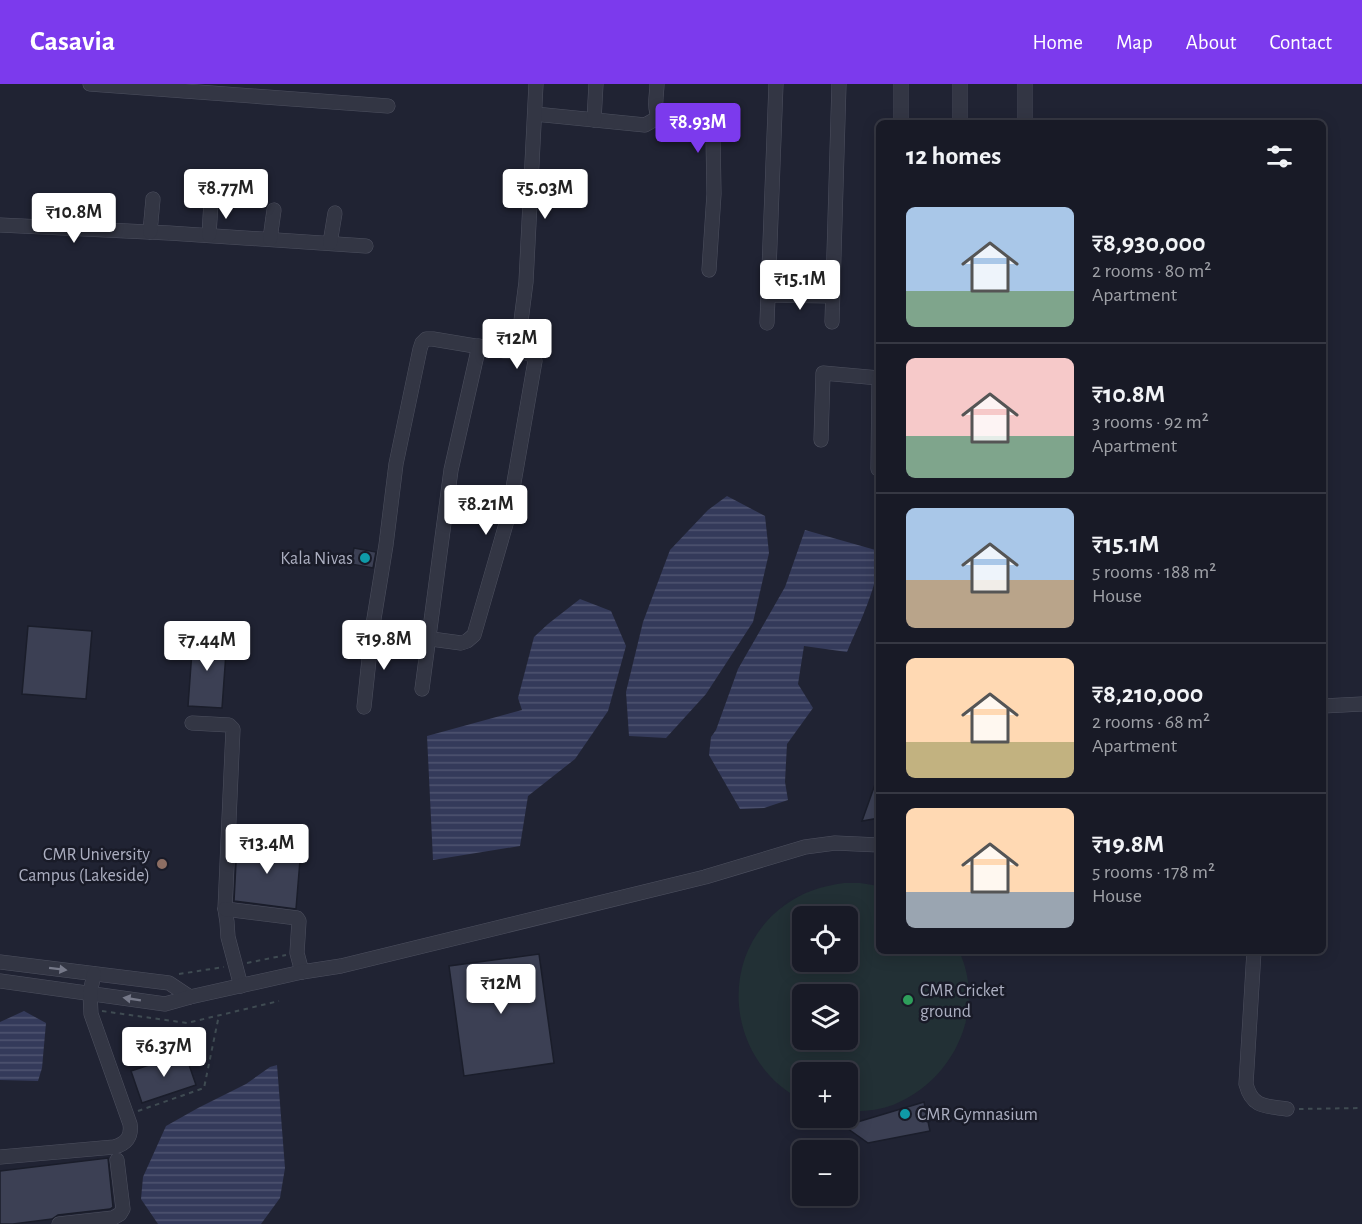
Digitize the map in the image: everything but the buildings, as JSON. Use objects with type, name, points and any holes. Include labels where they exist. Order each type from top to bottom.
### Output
[{"type":"street","points":[[90,84],[388,106]]},
{"type":"street","points":[[517,352],[526,282],[536,84]]},
{"type":"street","points":[[594,120],[596,84]]},
{"type":"street","points":[[657,84],[656,108],[659,117],[664,121],[707,126],[713,136],[714,194],[710,270]]},
{"type":"street","points":[[767,323],[776,84]]},
{"type":"street","points":[[831,322],[838,84]]},
{"type":"street","points":[[900,120],[901,84]]},
{"type":"street","points":[[960,84],[960,120]]},
{"type":"street","points":[[1025,84],[1025,120]]},
{"type":"street","points":[[535,114],[645,124],[659,117]]},
{"type":"street","points":[[150,232],[153,199]]},
{"type":"street","points":[[209,235],[211,202]]},
{"type":"street","points":[[270,239],[274,210]]},
{"type":"street","points":[[330,243],[335,213]]},
{"type":"street","points":[[0,225],[209,235],[366,246]]},
{"type":"street","points":[[768,295],[832,296]]},
{"type":"street","points":[[364,707],[372,631],[396,464],[420,349],[426,339],[433,339],[532,355],[535,362],[508,517],[474,635],[460,643],[372,631]]},
{"type":"street","points":[[422,689],[451,470],[479,346]]},
{"type":"street","points":[[821,440],[824,373],[876,378]]},
{"type":"street","points":[[1326,706],[1362,704]]},
{"type":"street","points":[[192,723],[229,725],[233,729],[225,909],[228,937],[241,986]]},
{"type":"street","points":[[0,981],[165,1004],[302,972],[341,966],[705,878],[805,847],[835,843],[876,845]]},
{"type":"street","points":[[225,909],[297,918],[299,921],[297,952],[302,972]]},
{"type":"street","points":[[1254,954],[1246,1084],[1248,1094],[1253,1101],[1263,1106],[1287,1109]]},
{"type":"street","points":[[0,962],[169,983],[190,997]]},
{"type":"street","points":[[0,1157],[119,1145],[128,1140],[130,1124],[91,1014],[90,993],[94,974]]},
{"type":"street","points":[[59,1224],[113,1218],[120,1215],[123,1209],[117,1160]]},
{"type":"path","points":[[236,965],[297,952]]},
{"type":"path","points":[[91,1009],[187,1023],[279,1001]]},
{"type":"path","points":[[126,1115],[204,1088],[219,1015]]},
{"type":"path","points":[[1287,1109],[1362,1108]]},
{"type":"shaded area","name":"CMR Cricket ground","points":[[860,883],[876,886],[876,954],[960,954],[967,974],[969,997],[966,1020],[959,1042],[948,1062],[933,1079],[914,1094],[893,1105],[858,1111],[858,1062],[792,1062],[792,1093],[777,1083],[758,1061],[745,1035],[739,1007],[740,979],[748,951],[763,926],[785,905],[799,896],[836,884]]},
{"type":"water","points":[[727,496],[765,516],[769,553],[753,622],[706,694],[666,738],[629,736],[626,692],[643,622],[670,550],[708,510]]},
{"type":"water","points":[[805,530],[876,550],[876,577],[868,603],[847,652],[804,646],[798,684],[813,708],[787,744],[785,782],[788,800],[764,808],[740,809],[709,755],[711,737],[716,730],[738,669],[785,587]]},
{"type":"water","points":[[580,599],[611,611],[626,646],[608,711],[575,759],[528,796],[520,846],[433,860],[427,736],[522,710],[518,698],[534,637]]},
{"type":"water","points":[[24,1011],[46,1023],[42,1068],[38,1081],[0,1080],[0,1022]]},
{"type":"water","points":[[277,1065],[285,1168],[280,1198],[261,1224],[158,1224],[141,1199],[143,1177],[166,1126]]},
{"type":"place","name":"Kala Nivas","points":[[365,558]]},
{"type":"place","name":"CMR University Campus (Lakeside)","points":[[162,864]]},
{"type":"place","name":"CMR Cricket ground","points":[[908,1000]]},
{"type":"place","name":"CMR Gymnasium","points":[[905,1114]]}]
